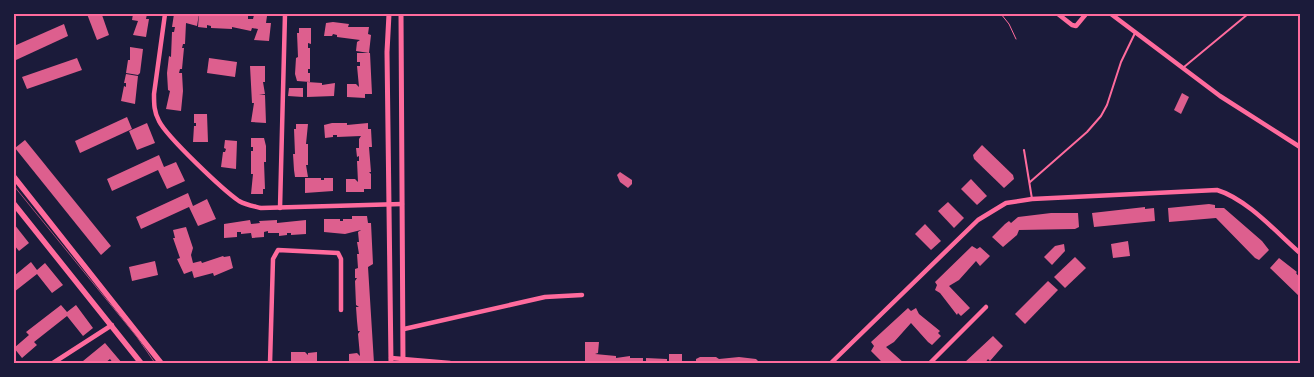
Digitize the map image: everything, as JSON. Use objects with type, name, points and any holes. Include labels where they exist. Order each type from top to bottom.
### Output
[{"type":"main road","points":[[14,177],[161,363]]},
{"type":"main road","points":[[14,204],[112,325],[140,363]]},
{"type":"street","points":[[165,14],[154,94],[154,107],[158,121],[168,135],[232,196],[250,206],[280,208],[402,204]]},
{"type":"street","points":[[280,208],[285,14]]},
{"type":"street","points":[[389,14],[387,52],[391,360],[450,363]]},
{"type":"street","points":[[401,14],[403,361]]},
{"type":"street","points":[[1058,14],[1076,26],[1086,14]]},
{"type":"street","points":[[1111,14],[1237,108],[1300,147]]},
{"type":"street","points":[[831,363],[983,216],[1006,202],[1032,199],[1217,190],[1229,193],[1244,204],[1300,254]]},
{"type":"street","points":[[270,363],[273,259],[278,250],[338,253],[341,259],[341,310]]},
{"type":"street","points":[[404,329],[545,297],[582,295]]},
{"type":"street","points":[[930,363],[986,307]]},
{"type":"street","points":[[53,363],[112,325]]},
{"type":"lane","points":[[1184,67],[1248,14]]},
{"type":"lane","points":[[1030,182],[1088,132],[1101,116],[1107,105],[1120,62],[1135,33]]},
{"type":"lane","points":[[1024,150],[1032,199]]},
{"type":"path","points":[[1001,14],[1009,24],[1016,39]]},
{"type":"building","points":[[87,14],[102,15],[109,35],[97,40]]},
{"type":"building","points":[[133,14],[147,14],[146,19],[149,19],[146,37],[133,35],[138,21],[132,20]]},
{"type":"building","points":[[174,14],[199,14],[197,26],[186,23],[185,44],[183,44],[182,48],[184,48],[182,69],[180,69],[179,73],[182,73],[183,91],[181,111],[166,109],[170,91],[168,90],[167,73],[169,56],[171,57],[172,32],[174,32],[175,27],[172,27]]},
{"type":"building","points":[[199,14],[248,16],[248,19],[253,19],[254,15],[267,16],[266,23],[271,23],[269,41],[254,40],[258,29],[252,28],[251,31],[232,27],[232,29],[211,28],[211,26],[207,25],[207,28],[198,27]]},
{"type":"building","points":[[326,23],[349,24],[348,27],[369,27],[368,34],[371,35],[369,53],[356,51],[357,42],[360,40],[337,37],[337,35],[333,34],[332,36],[324,36]]},
{"type":"building","points":[[64,24],[68,36],[16,60],[14,46]]},
{"type":"building","points":[[299,28],[311,28],[311,44],[308,43],[308,48],[310,48],[310,69],[308,69],[308,73],[310,73],[310,82],[297,81],[295,74],[296,58],[298,57],[297,33],[299,33]]},
{"type":"building","points":[[130,47],[143,49],[140,73],[138,75],[126,73],[128,60],[130,60]]},
{"type":"building","points":[[357,53],[370,53],[372,94],[365,94],[365,98],[347,97],[347,84],[356,84],[359,87],[357,66],[360,66],[360,62],[357,62]]},
{"type":"building","points":[[77,58],[82,70],[27,89],[22,77]]},
{"type":"building","points":[[209,58],[237,62],[235,77],[207,73]]},
{"type":"building","points":[[250,66],[265,66],[265,82],[263,82],[265,94],[259,95],[265,95],[266,123],[251,122],[254,103],[252,103]]},
{"type":"building","points":[[126,74],[138,76],[135,104],[121,101],[124,86],[126,87],[126,83],[124,83]]},
{"type":"building","points":[[307,82],[322,83],[322,85],[335,83],[334,96],[307,97]]},
{"type":"building","points":[[289,88],[303,88],[303,97],[288,96]]},
{"type":"building","points":[[1182,93],[1189,97],[1181,114],[1174,110]]},
{"type":"building","points":[[194,114],[207,114],[208,142],[193,142],[194,126],[196,126]]},
{"type":"building","points":[[127,117],[132,129],[80,153],[75,141]]},
{"type":"building","points":[[147,123],[155,143],[137,150],[129,131]]},
{"type":"building","points":[[347,123],[347,125],[368,123],[368,129],[371,129],[372,147],[369,147],[371,189],[364,189],[364,192],[346,192],[346,179],[355,179],[358,182],[357,161],[359,161],[359,156],[357,157],[356,148],[359,148],[361,136],[337,137],[337,135],[333,135],[333,137],[325,138],[324,125]]},
{"type":"building","points":[[296,124],[308,124],[306,144],[308,144],[308,165],[306,165],[308,177],[295,177],[293,154],[295,154],[294,129],[296,129]]},
{"type":"building","points":[[251,138],[264,138],[266,146],[266,162],[264,162],[265,189],[263,189],[263,194],[251,194],[253,174],[251,174],[251,151],[253,151],[253,147],[251,147]]},
{"type":"building","points":[[25,140],[111,246],[101,255],[15,148]]},
{"type":"building","points":[[225,140],[237,141],[236,169],[221,167],[223,152],[226,149],[224,148]]},
{"type":"building","points":[[982,145],[1013,175],[1014,179],[1004,188],[974,159],[973,155]]},
{"type":"building","points":[[159,155],[164,167],[176,162],[185,181],[167,189],[158,170],[112,191],[107,179]]},
{"type":"building","points":[[620,172],[632,180],[632,184],[628,188],[620,182],[617,175]]},
{"type":"building","points":[[305,178],[321,178],[321,180],[324,180],[324,178],[333,178],[333,191],[305,193]]},
{"type":"building","points":[[971,179],[987,196],[977,205],[961,189]]},
{"type":"building","points":[[188,193],[193,206],[207,199],[216,219],[198,226],[189,207],[141,229],[136,217]]},
{"type":"building","points":[[948,202],[964,218],[954,228],[938,211]]},
{"type":"building","points":[[1215,205],[1215,208],[1224,208],[1262,241],[1269,250],[1259,260],[1255,258],[1216,218],[1169,222],[1168,208]]},
{"type":"building","points":[[1145,207],[1145,209],[1154,208],[1155,221],[1094,227],[1092,213]]},
{"type":"building","points":[[1051,213],[1078,213],[1079,227],[1075,229],[1019,230],[1017,235],[1003,247],[992,237],[1005,224],[1009,221],[1011,223],[1018,217]]},
{"type":"building","points":[[352,216],[367,216],[368,223],[371,223],[373,264],[368,267],[374,363],[349,363],[349,354],[357,353],[360,356],[358,334],[360,331],[358,331],[356,307],[359,307],[356,305],[355,281],[357,278],[355,278],[355,269],[358,268],[357,254],[359,254],[357,242],[359,242],[358,232],[361,230],[345,234],[324,232],[324,219],[340,219],[340,221],[343,221],[343,219],[352,219]]},
{"type":"building","points":[[250,220],[251,224],[260,223],[259,221],[277,220],[277,223],[306,220],[306,234],[291,235],[291,233],[287,233],[287,235],[279,236],[279,233],[268,233],[268,231],[264,232],[264,237],[252,238],[251,233],[241,234],[241,232],[237,232],[237,237],[224,238],[224,224]]},
{"type":"building","points":[[14,224],[29,243],[19,251],[14,245]]},
{"type":"building","points":[[925,224],[941,241],[931,250],[915,234]]},
{"type":"building","points":[[186,227],[193,248],[191,255],[193,263],[201,261],[202,263],[223,256],[230,256],[233,268],[214,276],[213,273],[194,278],[192,271],[184,274],[177,259],[180,258],[173,238],[175,238],[173,230]]},
{"type":"building","points":[[1128,241],[1130,256],[1113,258],[1111,244]]},
{"type":"building","points":[[1064,244],[1065,251],[1052,265],[1044,257],[1055,246]]},
{"type":"building","points":[[972,246],[977,249],[980,247],[990,256],[980,266],[976,261],[959,280],[949,286],[970,308],[961,316],[958,313],[957,315],[940,293],[935,290],[937,285],[935,282]]},
{"type":"building","points":[[1075,257],[1086,268],[1065,288],[1054,277]]},
{"type":"building","points":[[1279,258],[1297,272],[1300,278],[1300,297],[1270,268]]},
{"type":"building","points":[[155,261],[158,275],[132,281],[129,267]]},
{"type":"building","points":[[31,262],[37,270],[45,263],[63,285],[52,293],[37,274],[14,292],[14,276]]},
{"type":"building","points":[[1048,281],[1058,290],[1025,324],[1015,314]]},
{"type":"building","points":[[61,305],[67,312],[76,305],[93,328],[83,336],[67,316],[34,342],[37,345],[22,358],[14,348],[29,335],[26,332]]},
{"type":"building","points":[[908,308],[911,311],[916,308],[919,314],[940,331],[938,333],[941,336],[932,345],[911,323],[894,342],[886,347],[904,363],[883,363],[871,351],[874,346],[871,342]]},
{"type":"building","points":[[993,336],[1003,346],[990,361],[988,359],[985,363],[964,363]]},
{"type":"building","points":[[585,342],[599,342],[598,353],[595,354],[616,356],[616,358],[630,356],[630,358],[643,358],[643,361],[646,361],[646,358],[667,359],[667,363],[585,362]]},
{"type":"building","points":[[105,343],[122,363],[113,363],[110,359],[105,363],[85,363],[83,361]]},
{"type":"building","points":[[291,352],[305,352],[308,355],[308,353],[317,352],[317,363],[291,363]]},
{"type":"building","points":[[669,354],[682,354],[682,363],[669,363]]},
{"type":"building","points":[[700,357],[716,357],[719,359],[739,357],[756,359],[760,363],[696,363],[696,359]]},
{"type":"tram line","points":[[14,186],[137,337],[155,363]]}]
